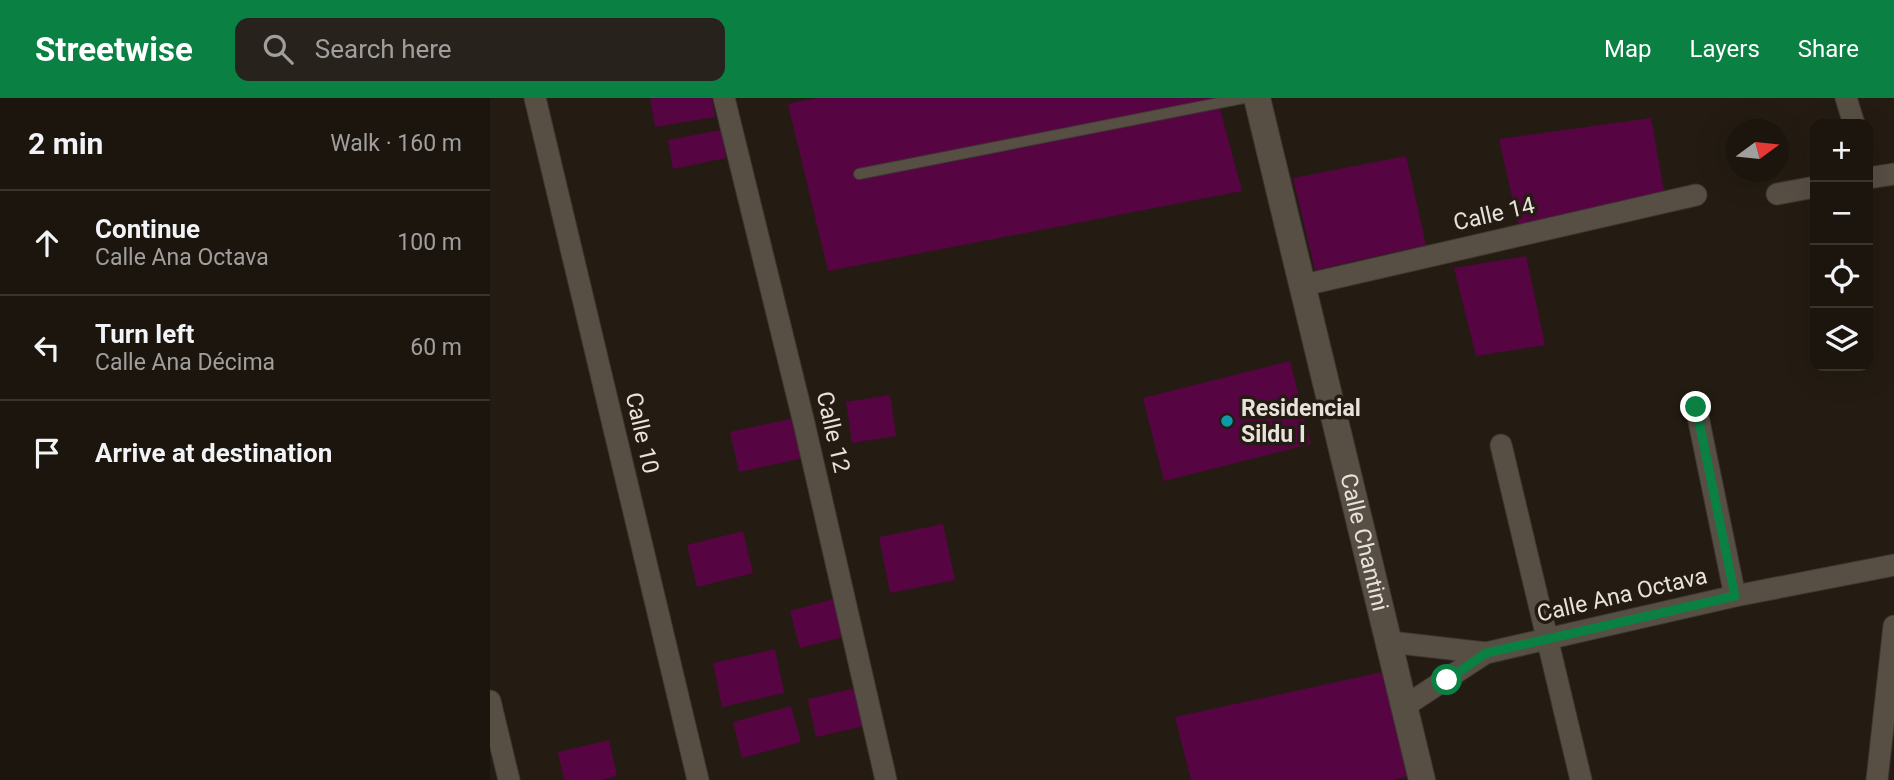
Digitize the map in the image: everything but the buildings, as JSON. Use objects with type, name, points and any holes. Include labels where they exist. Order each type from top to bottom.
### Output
[{"type":"street","name":"Calle 10","points":[[535,98],[698,780]]},
{"type":"street","name":"Calle 12","points":[[724,98],[804,422],[886,780]]},
{"type":"street","name":"Calle Chantini","points":[[1257,98],[1391,642],[1422,780]]},
{"type":"street","points":[[1846,98],[1852,119]]},
{"type":"street","points":[[1873,177],[1894,174]]},
{"type":"street","points":[[1777,194],[1810,188]]},
{"type":"street","name":"Calle 14","points":[[1304,285],[1696,195]]},
{"type":"street","points":[[1696,407],[1735,596]]},
{"type":"street","points":[[1501,445],[1581,780]]},
{"type":"street","name":"Calle Ana Octava","points":[[1391,642],[1486,653],[1735,596],[1894,565]]},
{"type":"street","points":[[1877,780],[1894,626]]},
{"type":"street","name":"Calle Ana Octava","points":[[1405,706],[1486,653]]},
{"type":"street","points":[[490,701],[509,780]]},
{"type":"lane","points":[[859,174],[1244,98]]},
{"type":"place","name":"Residencial Sildu I","points":[[1227,421]]},
{"type":"route","points":[[1447,680],[1486,653],[1735,596],[1696,407]]}]
